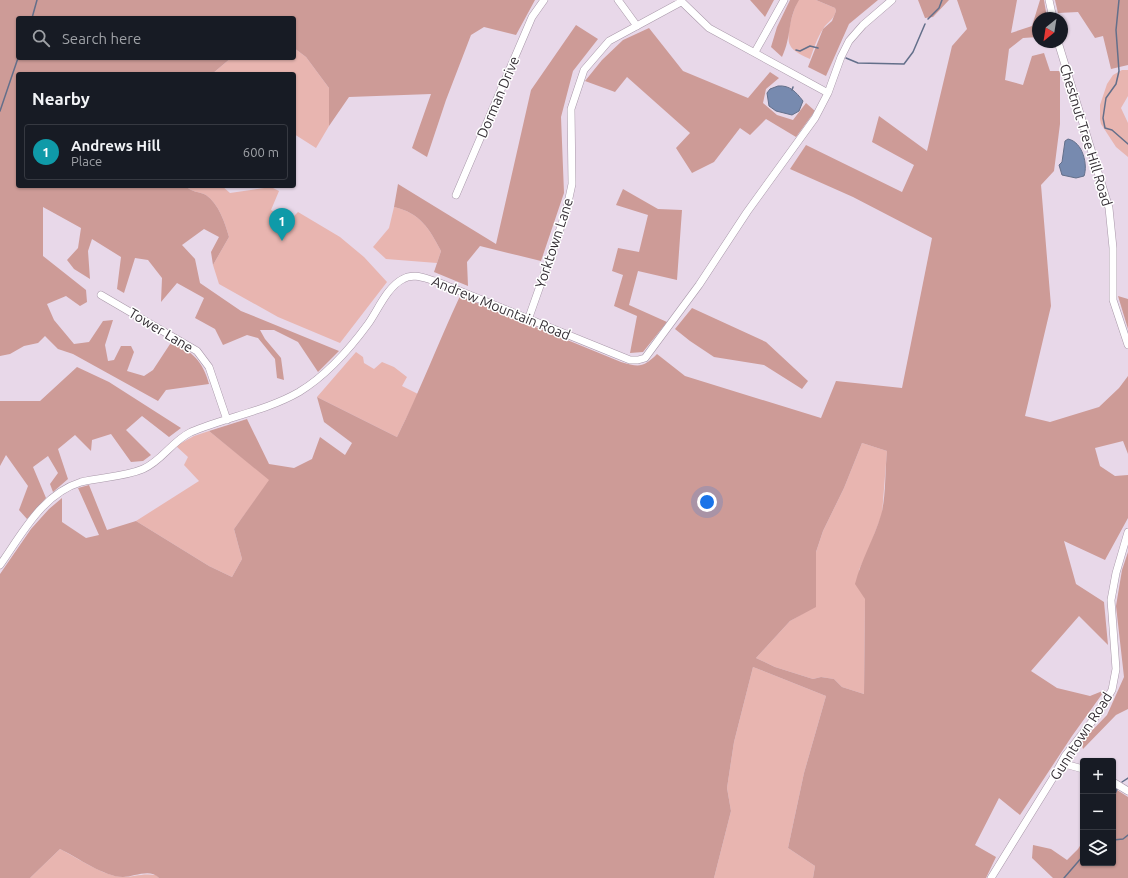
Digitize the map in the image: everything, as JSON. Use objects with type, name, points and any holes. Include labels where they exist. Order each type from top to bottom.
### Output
[{"type":"street","name":"Dorman Drive","points":[[456,195],[532,17],[544,0]]},
{"type":"street","points":[[618,0],[637,26]]},
{"type":"street","points":[[756,52],[784,0]]},
{"type":"street","name":"Andrew Mountain Road","points":[[0,565],[37,514],[52,498],[66,488],[85,481],[144,468],[186,435],[294,395],[319,377],[353,343],[394,286],[405,278],[419,276],[435,281],[528,320],[630,360],[645,358],[699,285],[747,212],[812,123],[828,93],[841,57],[849,41],[862,25],[892,0]]},
{"type":"street","points":[[1049,0],[1052,12]]},
{"type":"street","points":[[680,1],[709,28],[756,52],[828,93]]},
{"type":"street","name":"Yorktown Lane","points":[[528,320],[566,212],[572,184],[571,109],[584,70],[609,41],[680,1]]},
{"type":"street","name":"Chestnut Tree Hill Road","points":[[1060,48],[1082,125],[1109,208],[1112,248],[1113,300],[1128,345]]},
{"type":"street","name":"Tower Lane","points":[[101,295],[197,351],[209,367],[227,420]]},
{"type":"street","name":"Gunntown Road","points":[[991,878],[1074,742],[1104,705],[1113,685],[1116,660],[1111,600],[1116,573],[1128,532]]},
{"type":"street","points":[[1061,763],[1080,768]]},
{"type":"street","points":[[1116,784],[1128,790]]},
{"type":"shaded area","points":[[0,0],[535,0],[516,35],[484,27],[471,35],[446,100],[427,157],[412,148],[431,94],[349,97],[329,126],[329,88],[306,57],[296,50],[296,16],[16,16],[16,60],[229,60],[214,72],[16,72],[16,188],[188,188],[206,195],[215,203],[229,237],[213,265],[211,252],[219,237],[204,229],[182,245],[195,259],[200,283],[241,311],[339,351],[318,372],[298,342],[274,330],[260,330],[265,339],[281,358],[284,380],[277,378],[275,359],[258,338],[247,335],[223,345],[215,329],[195,318],[204,298],[177,283],[161,302],[162,278],[148,260],[135,258],[124,293],[117,289],[121,257],[92,239],[88,251],[90,279],[74,269],[67,260],[78,248],[81,228],[43,207],[43,256],[86,290],[87,302],[80,306],[66,296],[47,304],[54,320],[74,344],[89,342],[103,321],[113,320],[105,345],[108,361],[114,360],[121,346],[131,346],[134,352],[127,371],[144,376],[153,370],[172,341],[196,358],[204,369],[209,384],[166,390],[158,401],[73,354],[58,349],[45,336],[38,343],[24,346],[10,354],[0,356]]},
{"type":"shaded area","points":[[750,0],[774,0],[765,17]]},
{"type":"shaded area","points":[[790,0],[799,0],[795,7],[782,57],[771,47],[777,27]]},
{"type":"shaded area","points":[[798,0],[816,0],[835,8],[836,11],[821,32],[810,59],[799,54],[793,49],[789,41],[791,22]]},
{"type":"shaded area","points":[[816,0],[878,0],[849,24],[826,76],[808,67],[823,29],[832,21],[836,11],[835,8]]},
{"type":"shaded area","points":[[918,0],[949,0],[933,17],[925,18]]},
{"type":"shaded area","points":[[957,0],[1017,0],[1011,33],[1032,26],[1032,37],[1023,38],[1009,49],[1005,80],[1023,85],[1032,56],[1044,53],[1050,71],[1060,71],[1060,124],[1054,171],[1041,185],[1051,306],[1025,416],[1050,422],[1099,407],[1119,388],[1128,376],[1128,454],[1123,441],[1095,448],[1100,466],[1115,476],[1128,475],[1128,518],[1105,560],[1064,541],[1076,584],[1104,602],[1108,645],[1079,616],[1031,671],[1057,688],[1090,696],[1105,690],[1072,736],[1020,815],[999,798],[975,845],[996,857],[986,878],[813,878],[815,866],[788,848],[804,773],[826,696],[753,667],[734,742],[727,788],[731,811],[714,878],[159,878],[155,875],[147,873],[123,877],[108,874],[99,870],[60,849],[30,878],[0,878],[0,574],[31,529],[49,509],[62,498],[62,522],[86,538],[99,535],[78,488],[89,485],[107,530],[136,521],[209,566],[232,577],[242,559],[234,529],[269,480],[209,431],[247,419],[269,464],[294,468],[312,459],[320,437],[345,455],[352,443],[324,422],[317,397],[397,437],[460,296],[621,362],[632,365],[640,365],[648,362],[657,354],[685,376],[821,418],[836,381],[902,388],[932,238],[853,197],[790,169],[806,145],[902,192],[914,165],[872,142],[879,116],[927,151],[952,46],[967,29]],"holes":[[[862,443],[887,451],[883,508],[878,524],[855,584],[865,599],[864,694],[842,687],[834,679],[821,677],[813,679],[775,667],[756,658],[790,621],[816,607],[816,552],[823,531],[844,488]]]},
{"type":"shaded area","points":[[1040,0],[1044,0],[1046,12],[1036,12]]},
{"type":"shaded area","points":[[1055,0],[1128,0],[1128,65],[1111,69],[1103,36],[1095,38],[1078,12],[1058,12]]},
{"type":"shaded area","points":[[576,25],[598,39],[573,71],[561,117],[564,193],[541,261],[480,246],[467,262],[468,286],[434,272],[441,251],[428,229],[417,217],[411,213],[394,207],[398,184],[496,244],[531,90]]},
{"type":"shaded area","points":[[649,28],[683,71],[748,98],[770,72],[779,78],[766,89],[763,103],[777,115],[793,120],[806,103],[815,111],[796,137],[766,119],[750,135],[740,128],[714,162],[692,173],[676,148],[690,133],[627,77],[615,92],[585,81],[602,60],[623,40]]},
{"type":"shaded area","points":[[296,50],[306,57],[329,88],[329,126],[316,148],[296,135],[296,72],[214,72],[229,60],[296,60]]},
{"type":"shaded area","points":[[1122,70],[1128,70],[1128,96],[1121,108],[1128,123],[1128,157],[1116,147],[1101,124],[1100,119],[1100,105],[1107,84],[1113,75]]},
{"type":"shaded area","points":[[188,188],[224,188],[230,193],[273,188],[279,191],[271,210],[284,218],[291,219],[298,212],[340,237],[364,257],[387,282],[340,343],[278,317],[219,284],[213,265],[229,237],[226,226],[215,203],[206,195]]},
{"type":"shaded area","points":[[623,189],[658,209],[682,210],[677,280],[638,271],[629,305],[667,322],[643,352],[630,353],[637,316],[614,306],[623,275],[612,271],[618,248],[639,252],[648,215],[616,205]]},
{"type":"shaded area","points":[[394,207],[411,213],[428,229],[441,251],[437,263],[386,259],[373,247],[389,228]]},
{"type":"shaded area","points":[[1118,296],[1128,299],[1128,329]]},
{"type":"shaded area","points":[[692,308],[766,342],[808,381],[802,389],[764,365],[714,357],[675,329]]},
{"type":"shaded area","points":[[356,352],[363,357],[364,363],[374,369],[382,362],[394,367],[407,377],[402,386],[418,394],[397,437],[317,397]]},
{"type":"shaded area","points":[[77,367],[109,382],[181,428],[169,437],[142,416],[126,430],[151,455],[143,461],[131,462],[111,434],[92,440],[91,451],[75,435],[58,449],[68,479],[53,492],[50,484],[58,473],[48,456],[33,467],[46,498],[27,519],[19,510],[28,486],[6,455],[0,466],[0,401],[40,401]]},
{"type":"shaded area","points":[[209,431],[270,480],[234,529],[242,559],[232,577],[209,566],[136,521],[199,481],[184,465],[188,457],[176,446],[194,436]]},
{"type":"shaded area","points":[[862,443],[887,451],[882,514],[859,570],[865,599],[864,694],[842,687],[834,679],[821,677],[813,679],[775,667],[756,658],[790,621],[816,606],[816,552],[823,531],[844,488]]},
{"type":"shaded area","points":[[1128,552],[1128,709],[1116,715],[1083,749],[1081,742],[1107,715],[1124,677],[1116,606],[1122,570]]},
{"type":"shaded area","points":[[753,667],[826,696],[804,773],[788,848],[815,866],[813,878],[714,878],[731,811],[727,788],[734,742]]},
{"type":"shaded area","points":[[1116,789],[1128,797],[1128,878],[1053,878],[1032,858],[1033,845],[1051,849],[1067,860],[1080,846],[1080,866],[1116,866]]},
{"type":"shaded area","points":[[60,849],[91,866],[115,876],[127,877],[156,875],[159,878],[30,878]]},
{"type":"water","points":[[778,86],[789,88],[803,101],[799,111],[792,115],[776,111],[769,106],[767,93],[770,89]]},
{"type":"water","points":[[1068,139],[1077,144],[1081,149],[1085,160],[1084,176],[1076,178],[1062,175],[1059,165],[1062,162],[1065,141]]},
{"type":"waterway","points":[[33,16],[37,0]]},
{"type":"waterway","points":[[928,19],[939,8],[942,0]]},
{"type":"waterway","points":[[1119,0],[1116,30],[1119,71],[1116,84],[1106,98],[1103,118],[1105,128],[1112,130],[1128,144]]},
{"type":"waterway","points":[[846,58],[858,63],[904,64],[913,52],[925,24]]},
{"type":"waterway","points":[[796,50],[800,51],[810,46],[818,48]]},
{"type":"waterway","points":[[0,111],[17,60]]},
{"type":"waterway","points":[[1122,782],[1128,778]]},
{"type":"waterway","points":[[1115,794],[1117,789]]},
{"type":"waterway","points":[[1116,840],[1123,839],[1128,835]]},
{"type":"waterway","points":[[1064,878],[1080,859]]},
{"type":"place","name":"Andrews Hill","points":[[282,241]]}]
